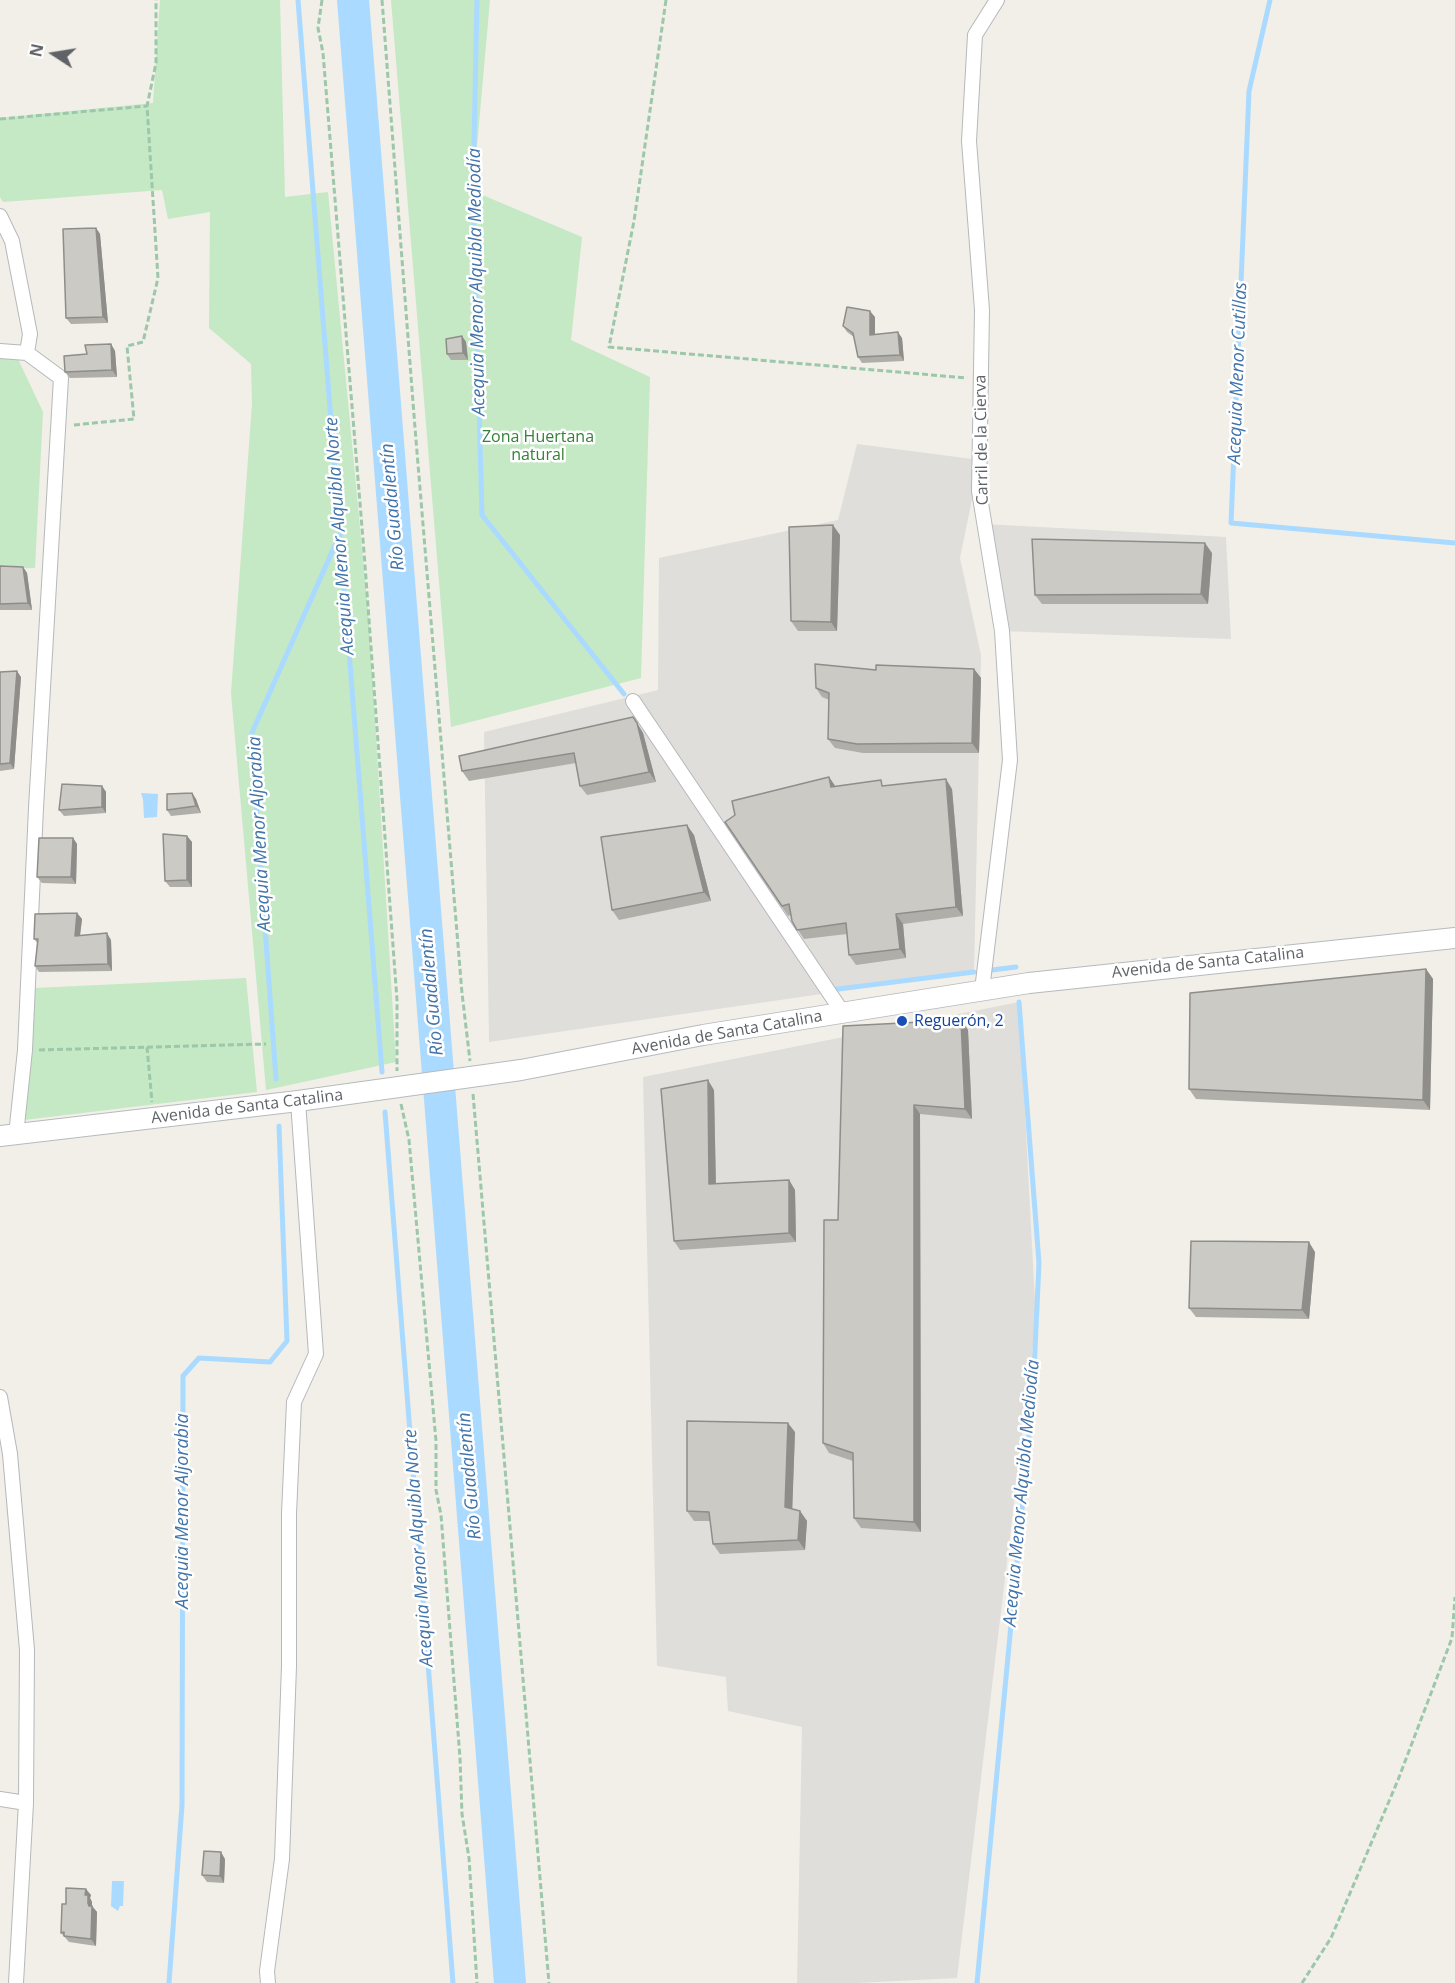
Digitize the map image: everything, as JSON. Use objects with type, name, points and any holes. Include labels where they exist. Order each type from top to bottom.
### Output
[{"type":"main road","name":"Avenida de Santa Catalina","points":[[8,1135],[298,1101],[540,1067],[703,1035],[982,990],[1078,977],[1455,938]]},
{"type":"street","name":"Carril de la Cierva","points":[[982,990],[1010,760],[1002,631],[980,491],[982,310],[969,141],[975,35],[997,0]]},
{"type":"street","points":[[0,216],[12,241],[30,334],[27,353]]},
{"type":"street","points":[[0,351],[27,353],[61,378],[36,808],[25,1050],[8,1135]]},
{"type":"street","points":[[633,701],[843,1012]]},
{"type":"street","points":[[268,1983],[267,1971],[282,1859],[289,1666],[289,1514],[294,1402],[316,1354],[298,1101]]},
{"type":"street","points":[[0,1397],[10,1454],[27,1650],[26,1803],[16,1983]]},
{"type":"street","points":[[0,1799],[26,1803]]},
{"type":"path","points":[[58,426],[134,419],[127,346],[143,342],[158,278],[147,106],[156,63],[156,0]]},
{"type":"path","points":[[322,0],[318,28],[323,53],[363,540],[397,1000],[396,1062],[402,1087],[402,1114],[409,1140],[436,1441],[436,1490],[460,1758],[462,1814],[469,1858],[477,1983]]},
{"type":"path","points":[[382,0],[469,1077],[549,1983]]},
{"type":"path","points":[[666,0],[634,221],[609,347],[981,379]]},
{"type":"path","points":[[0,119],[147,106]]},
{"type":"path","points":[[25,1050],[266,1044]]},
{"type":"path","points":[[147,1047],[153,1119]]},
{"type":"path","points":[[1302,1983],[1331,1938],[1398,1780],[1452,1638],[1455,1597]]},
{"type":"shaded area","points":[[857,444],[980,460],[960,558],[981,655],[974,972],[489,1042],[484,732],[658,690],[659,558],[838,520]]},
{"type":"shaded area","points":[[985,524],[1226,537],[1231,639],[1002,631]]},
{"type":"shaded area","points":[[1019,1002],[1036,1320],[957,1978],[857,1983],[797,1983],[802,1727],[728,1711],[726,1677],[657,1666],[643,1077]]},
{"type":"green space","points":[[160,0],[280,0],[285,197],[328,192],[369,622],[396,1062],[266,1090],[231,693],[252,404],[251,364],[209,328],[210,212],[168,219],[162,190],[3,202],[0,197],[0,118],[153,103]]},
{"type":"green space","name":"Zona Huertana natural","points":[[391,0],[490,0],[473,191],[582,237],[571,340],[650,377],[641,678],[451,727]]},
{"type":"green space","points":[[0,359],[18,359],[43,412],[35,568],[0,569]]},
{"type":"green space","points":[[246,978],[257,1092],[24,1120],[35,988]]},
{"type":"water","points":[[141,793],[158,794],[157,817],[144,818]]},
{"type":"water","points":[[112,1881],[124,1881],[123,1906],[120,1906],[118,1911],[111,1906]]},
{"type":"building","points":[[96,228],[103,317],[66,318],[63,229]]},
{"type":"building","points":[[847,307],[870,311],[870,335],[898,332],[900,355],[858,357],[853,333],[843,326]]},
{"type":"building","points":[[462,336],[463,353],[447,354],[446,339]]},
{"type":"building","points":[[111,344],[112,370],[65,372],[64,356],[87,354],[85,345]]},
{"type":"building","points":[[833,525],[831,622],[791,621],[789,527]]},
{"type":"building","points":[[1032,539],[1205,543],[1201,594],[1035,595]]},
{"type":"building","points":[[0,566],[23,567],[28,603],[0,604]]},
{"type":"building","points":[[815,664],[876,670],[876,665],[974,669],[972,743],[857,744],[828,739],[829,693],[816,688]]},
{"type":"building","points":[[17,671],[10,763],[0,764],[0,672]]},
{"type":"building","points":[[633,717],[637,723],[649,772],[580,786],[574,753],[462,771],[459,756]]},
{"type":"building","points":[[829,777],[831,787],[881,780],[882,786],[946,779],[956,907],[896,914],[900,949],[849,955],[846,923],[797,930],[792,921],[789,904],[782,906],[725,822],[735,815],[732,801]]},
{"type":"building","points":[[62,784],[102,786],[102,807],[59,810]]},
{"type":"building","points":[[192,793],[196,806],[167,810],[167,794]]},
{"type":"building","points":[[687,825],[704,892],[612,910],[601,837]]},
{"type":"building","points":[[163,834],[187,836],[187,880],[165,881]]},
{"type":"building","points":[[39,838],[73,838],[71,877],[37,877]]},
{"type":"building","points":[[77,913],[75,936],[107,933],[108,964],[35,966],[38,939],[34,939],[35,914]]},
{"type":"building","points":[[1426,969],[1423,1100],[1189,1089],[1190,993]]},
{"type":"building","points":[[961,1020],[965,1109],[914,1105],[914,1522],[854,1518],[853,1453],[823,1443],[824,1220],[838,1220],[843,1026]]},
{"type":"building","points":[[708,1080],[709,1184],[789,1180],[789,1233],[674,1241],[661,1089]]},
{"type":"building","points":[[1191,1241],[1309,1242],[1302,1310],[1189,1308]]},
{"type":"building","points":[[687,1421],[788,1423],[785,1507],[800,1511],[798,1540],[713,1544],[709,1512],[687,1511]]},
{"type":"building","points":[[204,1851],[221,1852],[220,1876],[202,1875]]},
{"type":"building","points":[[66,1888],[86,1889],[85,1895],[88,1895],[89,1906],[92,1906],[91,1939],[64,1936],[64,1932],[61,1933],[62,1904],[66,1904]]},
{"type":"waterway","name":"Acequia Menor Aljorabia","points":[[298,0],[382,1072]]},
{"type":"waterway","name":"Río Guadalentín","points":[[353,0],[510,1983]]},
{"type":"waterway","name":"Acequia Menor Alquibla Mediodía","points":[[477,0],[473,191],[482,515],[624,694]]},
{"type":"waterway","name":"Acequia Menor Cutillas","points":[[1270,0],[1249,91],[1231,523],[1455,543]]},
{"type":"waterway","name":"Acequia Menor Aljorabia","points":[[276,1079],[251,735],[339,536]]},
{"type":"waterway","name":"Acequia Menor Alquibla Mediodía","points":[[992,970],[1016,967]]},
{"type":"waterway","name":"Acequia Menor Alquibla Mediodía","points":[[830,990],[974,972]]},
{"type":"waterway","name":"Acequia Menor Alquibla Mediodía","points":[[977,1983],[1033,1393],[1039,1263],[1019,1002]]},
{"type":"waterway","name":"Acequia Menor Alquibla Norte","points":[[385,1112],[453,1983]]},
{"type":"waterway","name":"Acequia Menor Aljorabia","points":[[169,1983],[182,1805],[183,1376],[199,1358],[270,1362],[287,1341],[279,1126]]},
{"type":"place","name":"Reguerón, 2","points":[[902,1021]]}]
